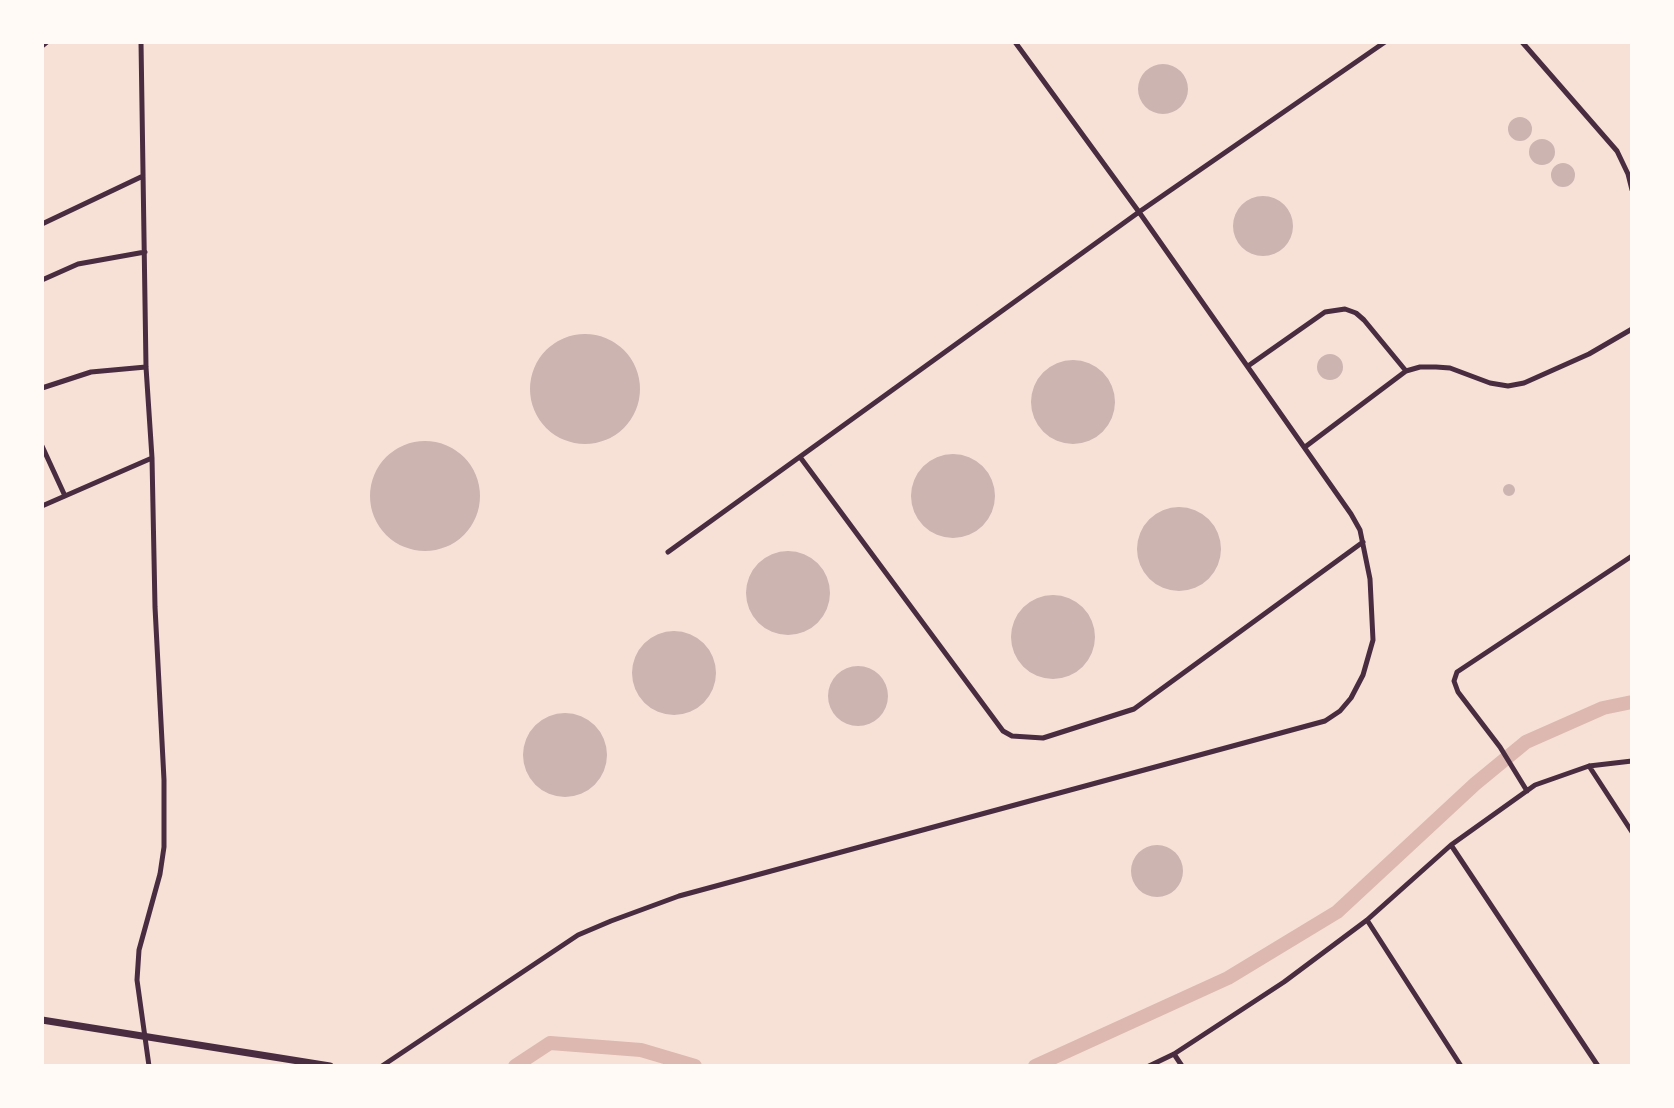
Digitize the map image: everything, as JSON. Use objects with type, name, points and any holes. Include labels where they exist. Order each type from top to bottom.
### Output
[{"type":"street","points":[[42,46],[47,42]]},
{"type":"street","points":[[141,42],[146,367],[164,780],[164,847],[160,874],[139,950],[138,994],[149,1066]]},
{"type":"street","points":[[382,1066],[578,935],[679,896],[1325,721],[1340,711],[1351,698],[1363,675],[1373,640],[1370,579],[1360,530],[1352,514],[1139,212],[1015,42]]},
{"type":"street","points":[[668,552],[1139,212],[1385,42]]},
{"type":"street","points":[[1522,42],[1617,151],[1632,190]]},
{"type":"street","points":[[42,224],[143,176]]},
{"type":"street","points":[[42,280],[78,264],[145,252]]},
{"type":"street","points":[[1248,366],[1325,312],[1345,309],[1364,320],[1406,371]]},
{"type":"street","points":[[1305,447],[1406,371],[1420,367],[1436,367],[1490,383],[1508,386],[1524,383],[1589,354],[1632,328]]},
{"type":"street","points":[[42,388],[91,372],[146,367]]},
{"type":"street","points":[[42,446],[65,496]]},
{"type":"street","points":[[800,457],[1003,731],[1012,736],[1043,738],[1134,709],[1363,542]]},
{"type":"street","points":[[42,506],[152,458]]},
{"type":"street","points":[[1527,790],[1500,747],[1458,692],[1454,681],[1457,672],[1632,556]]},
{"type":"street","points":[[1149,1066],[1174,1054],[1284,982],[1367,920],[1451,845],[1527,790],[1589,766],[1632,761]]},
{"type":"street","points":[[1589,766],[1632,832]]},
{"type":"street","points":[[1451,845],[1598,1066]]},
{"type":"street","points":[[1367,920],[1461,1066]]},
{"type":"street","points":[[42,1020],[145,1035],[297,1063],[330,1066]]},
{"type":"street","points":[[1174,1054],[1182,1066]]},
{"type":"building","points":[[1163,64],[1181,71],[1188,89],[1181,107],[1163,114],[1145,107],[1138,89],[1145,71]]},
{"type":"building","points":[[1515,117],[1525,117],[1532,124],[1532,134],[1525,141],[1515,141],[1508,134],[1508,124]]},
{"type":"building","points":[[1542,139],[1551,143],[1555,152],[1551,161],[1542,165],[1533,161],[1529,152],[1533,143]]},
{"type":"building","points":[[1558,163],[1568,163],[1575,170],[1575,180],[1568,187],[1558,187],[1551,180],[1551,170]]},
{"type":"building","points":[[1257,196],[1269,196],[1288,209],[1293,226],[1291,238],[1280,251],[1269,256],[1257,256],[1238,243],[1233,232],[1233,220],[1246,201]]},
{"type":"building","points":[[585,334],[606,338],[624,350],[636,368],[640,389],[636,410],[624,428],[606,440],[585,444],[564,440],[546,428],[534,410],[530,389],[534,368],[546,350],[564,338]]},
{"type":"building","points":[[1330,354],[1339,358],[1343,367],[1339,376],[1330,380],[1321,376],[1317,367],[1321,358]]},
{"type":"building","points":[[1073,360],[1096,367],[1108,379],[1115,402],[1108,425],[1096,437],[1073,444],[1050,437],[1038,425],[1031,402],[1038,379],[1050,367]]},
{"type":"building","points":[[425,441],[446,446],[464,457],[475,475],[480,496],[475,517],[464,535],[446,546],[425,551],[404,546],[386,535],[375,517],[370,496],[375,475],[386,457],[404,446]]},
{"type":"building","points":[[953,454],[976,461],[988,473],[995,496],[988,519],[976,531],[953,538],[930,531],[918,519],[911,496],[918,473],[930,461]]},
{"type":"building","points":[[1504,485],[1514,485],[1514,495],[1504,495]]},
{"type":"building","points":[[1179,507],[1202,514],[1214,526],[1221,549],[1214,572],[1202,584],[1179,591],[1156,584],[1144,572],[1137,549],[1144,526],[1156,514]]},
{"type":"building","points":[[788,551],[811,558],[823,570],[830,593],[823,616],[811,628],[788,635],[765,628],[753,616],[746,593],[753,570],[765,558]]},
{"type":"building","points":[[1053,595],[1076,602],[1088,614],[1095,637],[1088,660],[1076,672],[1053,679],[1030,672],[1018,660],[1011,637],[1018,614],[1030,602]]},
{"type":"building","points":[[674,631],[697,638],[709,650],[716,673],[709,696],[697,708],[674,715],[651,708],[639,696],[632,673],[639,650],[651,638]]},
{"type":"building","points":[[858,666],[875,671],[883,679],[888,696],[883,713],[875,721],[858,726],[841,721],[833,713],[828,696],[833,679],[841,671]]},
{"type":"building","points":[[565,713],[588,720],[600,732],[607,755],[600,778],[588,790],[565,797],[542,790],[530,778],[523,755],[530,732],[542,720]]},
{"type":"building","points":[[1157,845],[1167,847],[1175,853],[1181,861],[1181,881],[1175,889],[1167,895],[1157,897],[1147,895],[1139,889],[1133,881],[1131,871],[1133,861],[1139,853],[1147,847]]},
{"type":"waterway","points":[[1035,1066],[1228,978],[1337,912],[1475,784],[1526,742],[1603,708],[1632,702]]},
{"type":"waterway","points":[[515,1066],[550,1043],[641,1050],[695,1066]]}]
